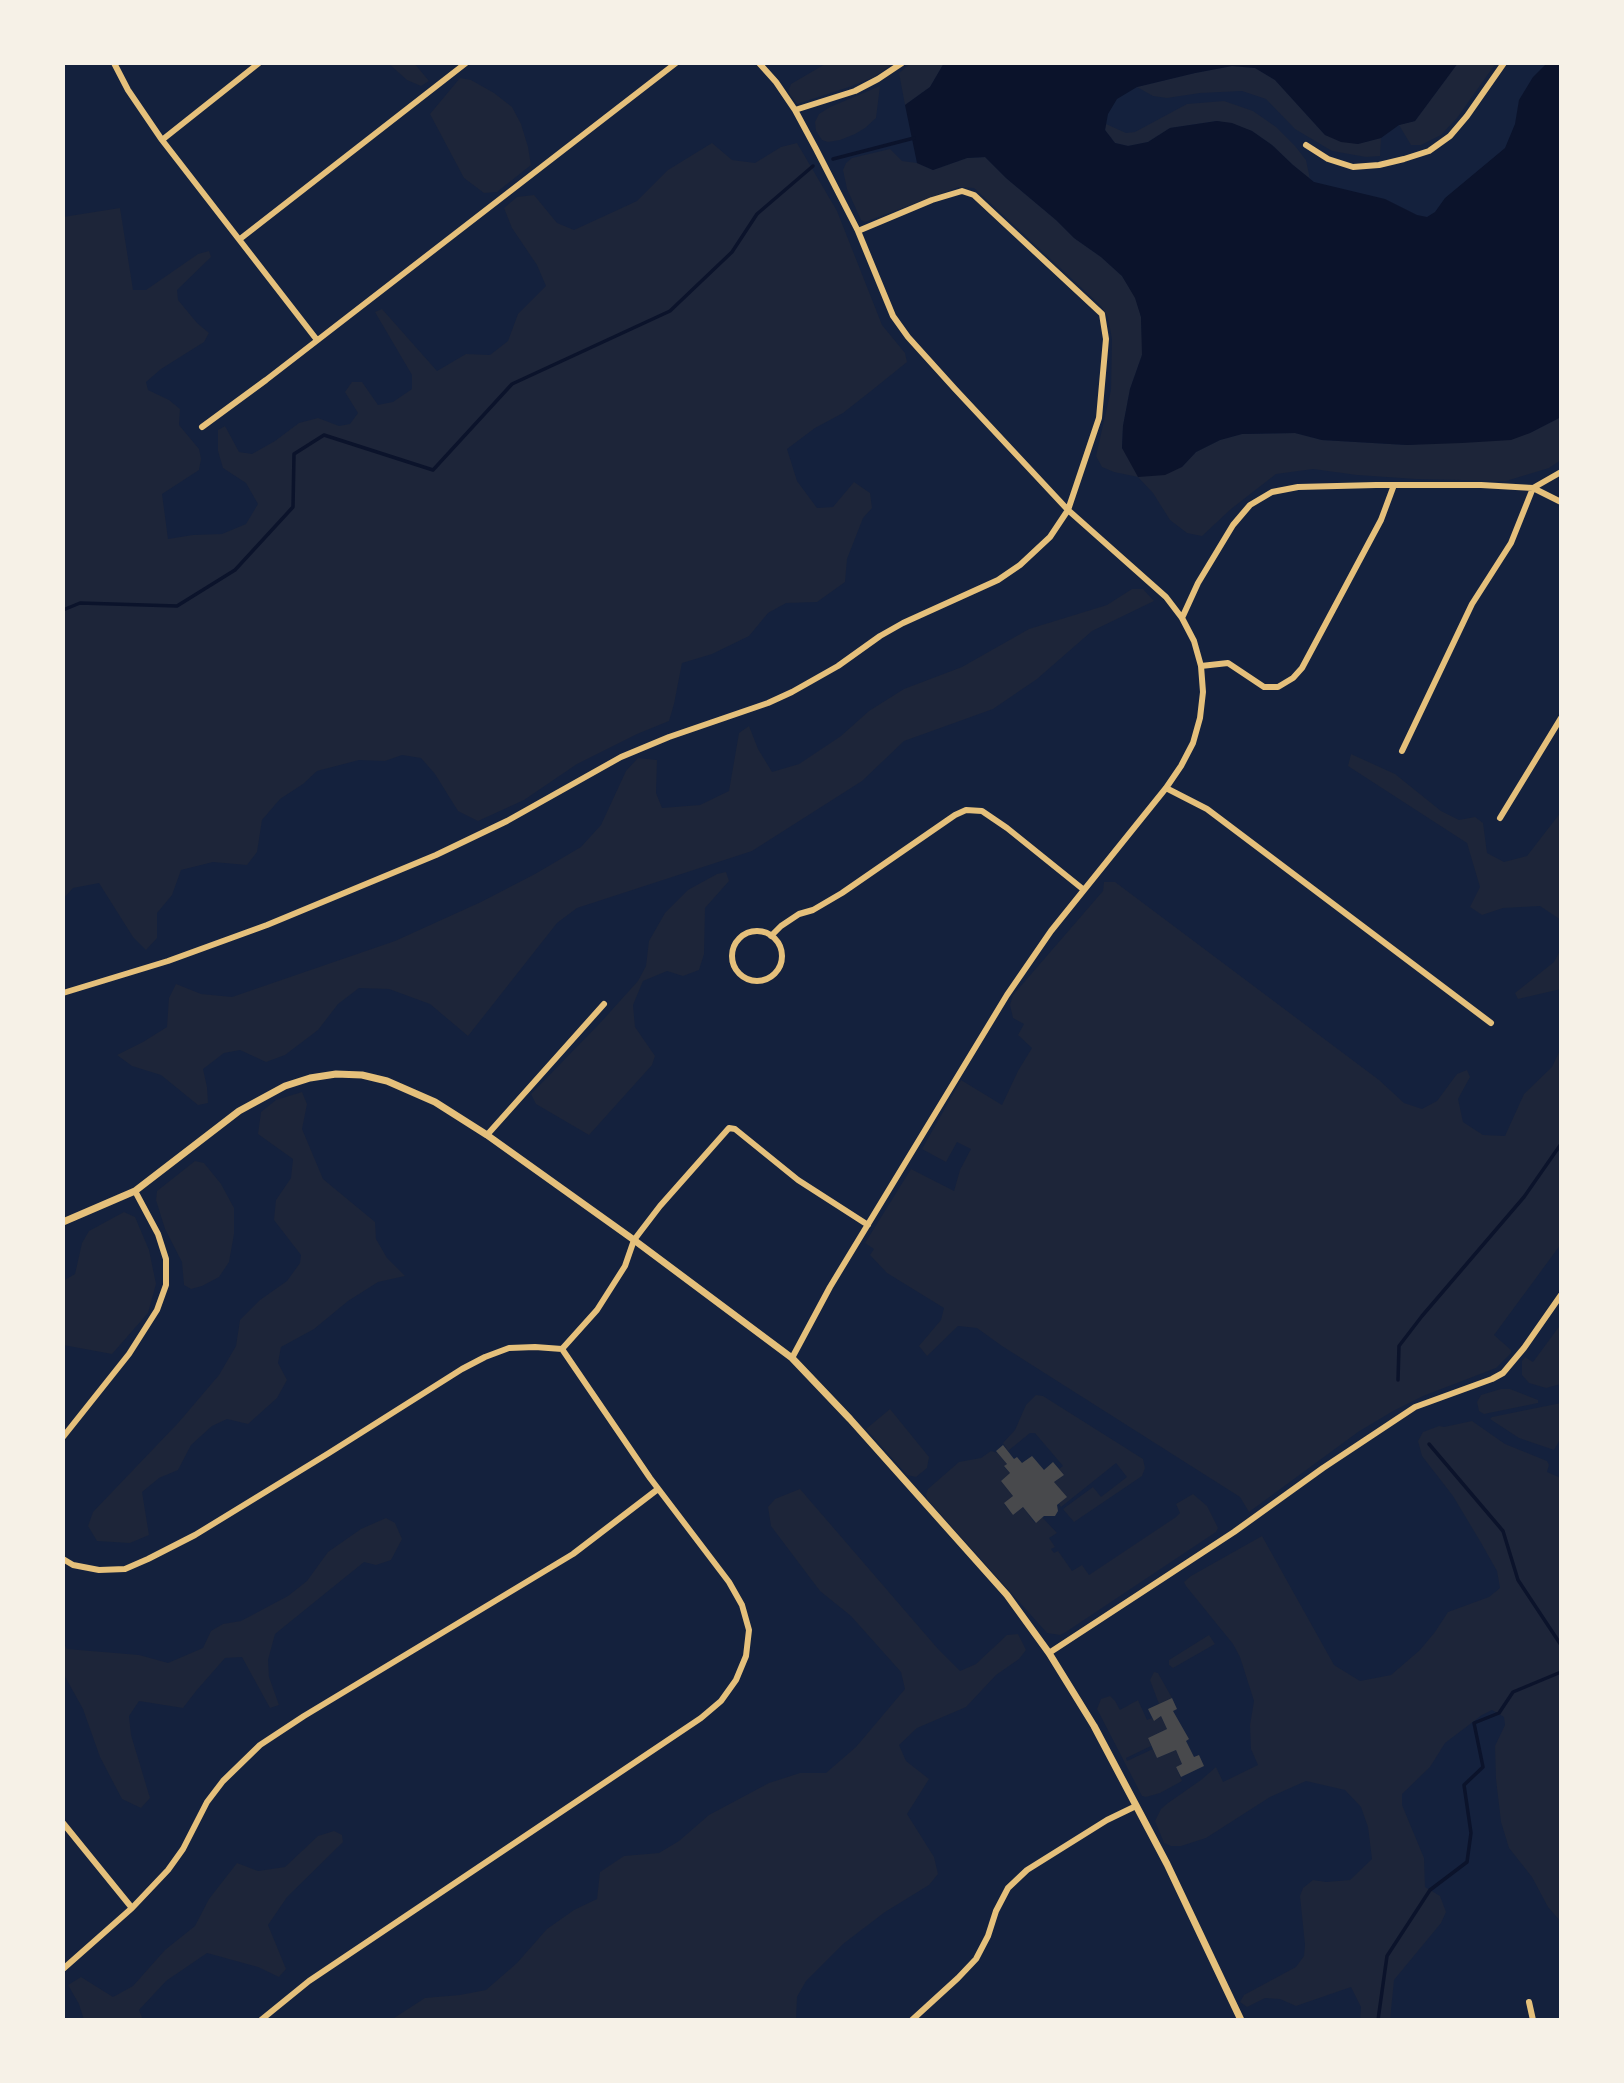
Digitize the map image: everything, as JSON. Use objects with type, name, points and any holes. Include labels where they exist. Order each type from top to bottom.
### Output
[{"type":"street","points":[[114,63],[128,90],[162,140],[317,340]]},
{"type":"street","points":[[162,140],[259,63]]},
{"type":"street","points":[[240,239],[466,63]]},
{"type":"street","points":[[202,427],[676,63]]},
{"type":"street","points":[[759,63],[795,110],[858,231],[893,316],[908,337],[1068,510],[1166,597],[1182,618],[1194,641],[1201,666],[1203,692],[1193,743],[1166,788],[1051,931],[1007,995],[830,1287],[792,1358]]},
{"type":"street","points":[[795,110],[855,91],[902,63]]},
{"type":"street","points":[[1306,145],[1328,159],[1353,166],[1379,165],[1429,150],[1450,136],[1504,63]]},
{"type":"street","points":[[63,993],[168,961],[267,925],[436,855],[507,821],[621,757],[792,692],[838,666],[903,623],[998,580],[1020,565],[1050,537],[1068,510],[1099,418],[1106,338],[1102,314],[975,195],[962,191],[932,200],[858,231]]},
{"type":"street","points":[[1402,751],[1472,604],[1511,543],[1533,488],[1561,471]]},
{"type":"street","points":[[1201,666],[1228,663],[1264,687],[1278,687],[1293,678],[1302,668],[1381,520],[1394,485]]},
{"type":"street","points":[[1182,618],[1198,583],[1233,524],[1250,505],[1272,492],[1298,486],[1481,485],[1533,488],[1561,502]]},
{"type":"street","points":[[1500,818],[1561,718]]},
{"type":"street","points":[[1166,788],[1207,809],[1491,1023]]},
{"type":"street","points":[[771,936],[781,926],[842,893],[966,810],[982,811],[1084,890]]},
{"type":"street","points":[[760,931],[771,936],[780,946],[782,954],[778,970],[765,981],[757,982],[741,976],[735,970],[732,953],[739,939],[760,931]]},
{"type":"street","points":[[487,1135],[604,1004]]},
{"type":"street","points":[[63,1222],[135,1191],[239,1111],[285,1086],[310,1078],[336,1074],[362,1075],[387,1081],[435,1102],[487,1135],[792,1358],[1007,1595],[1049,1653],[1094,1726],[1167,1864],[1241,2020]]},
{"type":"street","points":[[562,1349],[597,1310],[625,1266],[634,1240],[727,1129],[733,1128],[797,1180],[868,1225]]},
{"type":"street","points":[[63,1437],[129,1354],[157,1310],[166,1285],[166,1259],[158,1234],[135,1191]]},
{"type":"street","points":[[1049,1653],[1234,1532],[1323,1468],[1408,1412],[1423,1403],[1503,1373],[1561,1295]]},
{"type":"street","points":[[63,1559],[73,1565],[99,1570],[125,1569],[195,1535],[485,1357],[509,1348],[562,1349]]},
{"type":"street","points":[[261,2020],[309,1980],[701,1718],[721,1701],[736,1680],[746,1656],[749,1630],[742,1605],[562,1349]]},
{"type":"street","points":[[63,1969],[132,1908],[167,1870],[183,1849],[207,1802],[260,1745],[573,1555],[658,1489]]},
{"type":"street","points":[[912,2020],[976,1959],[1009,1888],[1027,1870],[1100,1824],[1136,1806]]},
{"type":"street","points":[[63,1824],[132,1908]]},
{"type":"street","points":[[1529,2002],[1533,2020]]},
{"type":"shaded area","points":[[388,63],[414,63],[429,81],[421,86],[407,80]]},
{"type":"shaded area","points":[[827,63],[894,63],[874,77],[797,104],[788,92],[791,84]]},
{"type":"shaded area","points":[[911,63],[944,63],[930,87],[905,105],[899,73]]},
{"type":"shaded area","points":[[944,63],[1458,63],[1415,121],[1399,125],[1381,138],[1358,144],[1341,142],[1325,135],[1275,80],[1255,68],[1232,66],[1137,87],[1117,99],[1108,114],[1105,130],[1115,143],[1128,146],[1148,142],[1170,128],[1217,121],[1232,123],[1252,131],[1272,145],[1314,182],[1385,199],[1417,215],[1427,217],[1435,212],[1445,198],[1505,148],[1515,124],[1519,100],[1533,77],[1547,63],[1561,63],[1561,417],[1511,440],[1462,443],[1407,445],[1322,440],[1295,433],[1242,434],[1220,440],[1196,452],[1182,467],[1165,475],[1138,477],[1122,448],[1130,389],[1142,355],[1141,317],[1135,298],[1122,276],[1074,238],[985,157],[967,158],[933,170],[917,163],[905,105],[930,87]]},
{"type":"shaded area","points":[[1458,63],[1496,63],[1457,118],[1441,135],[1421,145],[1411,145],[1399,125],[1415,121]]},
{"type":"shaded area","points":[[1232,66],[1255,68],[1275,80],[1325,135],[1357,144],[1381,138],[1380,156],[1366,157],[1332,151],[1295,129],[1266,99],[1242,91],[1167,98],[1153,96],[1137,87]]},
{"type":"shaded area","points":[[460,78],[471,80],[494,93],[512,107],[521,124],[531,165],[497,192],[484,193],[464,178],[430,114]]},
{"type":"shaded area","points":[[880,86],[876,118],[855,134],[840,140],[822,140],[816,131],[815,122],[819,114]]},
{"type":"shaded area","points":[[1224,101],[1253,111],[1276,127],[1306,160],[1310,179],[1252,131],[1217,121],[1170,128],[1148,142],[1128,146],[1115,143],[1105,130],[1106,124],[1126,133],[1135,132],[1187,104]]},
{"type":"shaded area","points":[[712,143],[732,160],[755,163],[781,147],[797,143],[837,211],[882,325],[905,353],[907,362],[843,413],[815,428],[787,449],[797,481],[817,508],[833,507],[854,482],[870,493],[872,508],[863,518],[847,559],[845,582],[817,602],[786,603],[768,613],[749,636],[712,654],[682,663],[669,721],[577,764],[524,800],[478,821],[458,811],[435,774],[421,758],[402,755],[385,761],[359,760],[317,771],[280,799],[262,820],[257,852],[247,865],[213,862],[181,870],[172,895],[157,913],[157,938],[146,950],[133,937],[99,883],[73,888],[63,899],[63,217],[120,208],[133,290],[146,290],[198,254],[209,251],[211,257],[177,290],[178,300],[209,333],[204,342],[161,369],[146,382],[148,390],[169,400],[180,409],[179,425],[199,449],[201,459],[199,470],[162,494],[168,539],[222,534],[246,524],[258,504],[246,483],[223,468],[218,451],[218,430],[225,426],[239,452],[252,454],[299,423],[318,418],[339,426],[350,424],[358,413],[345,392],[352,382],[362,382],[378,405],[393,402],[412,389],[412,375],[375,312],[382,309],[437,371],[466,354],[490,355],[508,341],[518,314],[546,286],[537,265],[512,228],[504,208],[517,197],[534,195],[557,223],[574,230],[637,201],[668,170]]},
{"type":"shaded area","points":[[890,149],[902,161],[917,163],[933,170],[967,158],[985,157],[1074,238],[1122,276],[1136,298],[1141,317],[1142,355],[1130,389],[1122,448],[1182,467],[1196,452],[1220,440],[1242,434],[1295,433],[1322,440],[1407,445],[1530,433],[1561,417],[1561,460],[1549,468],[1506,481],[1416,479],[1313,469],[1276,474],[1202,536],[1187,533],[1170,520],[1153,493],[1138,477],[1102,467],[1096,456],[1111,390],[1112,339],[1108,317],[1101,306],[974,188],[959,187],[865,222],[861,220],[847,189],[843,170],[852,158]]},
{"type":"shaded area","points":[[1132,589],[1143,589],[1154,601],[1092,631],[1037,679],[993,709],[904,741],[862,781],[752,851],[577,908],[557,923],[468,1036],[430,1004],[389,989],[359,988],[338,1004],[318,1030],[285,1055],[266,1062],[240,1050],[224,1053],[203,1069],[208,1103],[198,1105],[161,1075],[132,1066],[117,1055],[167,1027],[169,998],[176,984],[201,994],[232,997],[395,941],[535,874],[581,847],[601,825],[626,771],[638,758],[657,760],[656,793],[662,808],[700,805],[729,791],[739,733],[749,726],[758,749],[772,772],[799,764],[841,736],[869,711],[904,689],[962,667],[1029,629],[1107,605]]},
{"type":"shaded area","points":[[1351,754],[1395,774],[1441,811],[1459,820],[1475,817],[1483,823],[1487,853],[1504,862],[1527,856],[1561,812],[1561,920],[1540,906],[1503,908],[1482,915],[1470,907],[1480,887],[1467,843],[1348,766]]},
{"type":"shaded area","points":[[726,872],[729,881],[705,908],[704,954],[699,970],[683,976],[667,971],[643,981],[633,1005],[635,1027],[655,1056],[652,1065],[589,1135],[536,1104],[531,1094],[638,981],[646,966],[649,941],[665,913],[688,890]]},
{"type":"shaded area","points":[[1104,882],[1115,882],[1379,1080],[1404,1103],[1422,1109],[1437,1101],[1457,1074],[1467,1070],[1470,1077],[1458,1099],[1463,1122],[1483,1135],[1505,1136],[1524,1094],[1552,1067],[1561,1048],[1561,1244],[1494,1335],[1511,1353],[1496,1368],[1423,1396],[1358,1432],[1249,1512],[1240,1497],[977,1328],[958,1326],[927,1356],[919,1346],[941,1320],[944,1308],[887,1273],[870,1255],[874,1249],[865,1243],[911,1169],[954,1191],[960,1170],[971,1149],[957,1142],[946,1162],[922,1149],[961,1080],[1002,1105],[1032,1048],[1018,1035],[1024,1024],[1013,1018],[1010,1005],[1013,995],[1103,891]]},
{"type":"shaded area","points":[[1561,949],[1561,989],[1518,999],[1515,993],[1554,962]]},
{"type":"shaded area","points":[[302,1092],[307,1104],[302,1129],[323,1179],[375,1222],[376,1239],[387,1258],[405,1276],[378,1282],[348,1301],[314,1329],[281,1347],[278,1363],[287,1380],[277,1398],[248,1424],[227,1419],[212,1426],[191,1445],[178,1470],[159,1478],[142,1492],[149,1535],[130,1543],[97,1541],[88,1526],[93,1512],[179,1422],[219,1375],[236,1346],[240,1320],[260,1300],[287,1281],[300,1263],[301,1255],[274,1220],[276,1200],[291,1178],[293,1159],[258,1134],[261,1112],[276,1100]]},
{"type":"shaded area","points":[[195,1161],[204,1163],[221,1184],[234,1208],[234,1234],[229,1262],[219,1277],[191,1289],[184,1285],[182,1262],[165,1229],[156,1200],[157,1191]]},
{"type":"shaded area","points":[[124,1212],[135,1217],[149,1250],[156,1284],[148,1313],[112,1354],[63,1345],[63,1281],[75,1274],[82,1243],[89,1231]]},
{"type":"shaded area","points":[[1561,1324],[1561,1384],[1546,1388],[1529,1383],[1522,1375],[1522,1361],[1525,1357],[1533,1362]]},
{"type":"shaded area","points":[[1510,1389],[1538,1400],[1538,1403],[1484,1414],[1479,1411],[1477,1402],[1481,1395]]},
{"type":"shaded area","points":[[1036,1395],[1043,1396],[1143,1459],[1145,1468],[1142,1476],[1074,1522],[1063,1509],[1093,1487],[1101,1497],[1127,1477],[1116,1463],[1061,1507],[1059,1504],[1066,1497],[1054,1482],[1064,1475],[1059,1469],[1063,1466],[1035,1433],[1030,1433],[1008,1451],[1003,1443],[1015,1430],[1026,1405]]},
{"type":"shaded area","points":[[1561,1403],[1561,1438],[1554,1450],[1519,1438],[1490,1419],[1492,1417]]},
{"type":"shaded area","points":[[890,1409],[929,1457],[927,1468],[916,1477],[907,1475],[866,1429]]},
{"type":"shaded area","points":[[1472,1421],[1505,1444],[1547,1461],[1547,1472],[1561,1478],[1561,1922],[1548,1907],[1532,1877],[1509,1848],[1501,1822],[1496,1779],[1495,1746],[1505,1725],[1504,1717],[1492,1710],[1445,1743],[1430,1767],[1402,1794],[1402,1805],[1424,1858],[1425,1887],[1440,1896],[1446,1912],[1441,1923],[1394,1980],[1390,2020],[1360,2020],[1361,2007],[1351,1987],[1296,2006],[1280,1999],[1265,1998],[1247,2007],[1240,2002],[1244,1995],[1296,1967],[1304,1956],[1300,1896],[1303,1888],[1313,1880],[1350,1880],[1372,1859],[1368,1827],[1361,1807],[1345,1790],[1306,1781],[1270,1797],[1206,1838],[1181,1846],[1164,1843],[1155,1821],[1161,1809],[1168,1803],[1216,1767],[1223,1782],[1258,1765],[1251,1749],[1250,1725],[1254,1701],[1240,1657],[1233,1644],[1184,1582],[1262,1536],[1334,1665],[1360,1681],[1391,1675],[1420,1650],[1448,1612],[1489,1597],[1500,1588],[1497,1571],[1453,1496],[1422,1456],[1418,1441],[1423,1432],[1439,1426]]},
{"type":"shaded area","points":[[991,1451],[998,1453],[1010,1473],[1001,1481],[1013,1496],[1004,1504],[1013,1515],[1023,1507],[1035,1523],[1042,1517],[1057,1533],[1049,1538],[1055,1547],[1051,1549],[1054,1553],[1058,1551],[1072,1571],[1082,1565],[1089,1575],[1176,1517],[1180,1513],[1176,1504],[1193,1494],[1207,1506],[1218,1528],[1216,1532],[1066,1632],[1060,1635],[1047,1633],[927,1499],[928,1489],[959,1462],[981,1458]]},
{"type":"shaded area","points":[[800,1489],[960,1671],[976,1664],[1007,1635],[1018,1634],[1026,1650],[1019,1659],[996,1675],[966,1707],[917,1728],[899,1745],[906,1761],[929,1779],[907,1814],[934,1857],[938,1874],[929,1885],[885,1912],[843,1944],[806,1981],[797,1997],[796,2020],[391,2020],[425,1998],[486,1990],[517,1963],[547,1929],[574,1910],[597,1899],[600,1872],[624,1856],[659,1853],[679,1841],[709,1815],[769,1783],[800,1773],[826,1773],[856,1747],[905,1689],[901,1672],[851,1616],[820,1591],[771,1526],[768,1507],[775,1499]]},
{"type":"shaded area","points":[[386,1518],[395,1523],[402,1539],[391,1560],[376,1565],[364,1562],[275,1634],[268,1660],[269,1677],[279,1705],[270,1708],[242,1657],[225,1658],[183,1708],[139,1701],[129,1716],[131,1735],[150,1798],[141,1808],[122,1799],[100,1757],[83,1709],[63,1673],[63,1642],[67,1649],[139,1655],[168,1663],[203,1648],[211,1631],[223,1624],[241,1621],[288,1596],[307,1581],[328,1552],[361,1529]]},
{"type":"shaded area","points":[[1209,1635],[1215,1644],[1173,1668],[1169,1665],[1169,1660]]},
{"type":"shaded area","points":[[1154,1672],[1158,1673],[1172,1698],[1159,1704],[1150,1680]]},
{"type":"shaded area","points":[[1110,1696],[1120,1710],[1138,1700],[1147,1720],[1152,1718],[1154,1721],[1161,1716],[1167,1729],[1148,1738],[1151,1746],[1126,1758],[1127,1761],[1153,1749],[1157,1758],[1176,1750],[1182,1764],[1176,1767],[1182,1781],[1160,1793],[1142,1796],[1097,1709],[1101,1699]]},
{"type":"shaded area","points":[[334,1831],[342,1835],[343,1842],[287,1897],[268,1925],[286,1969],[279,1977],[258,1967],[207,1953],[166,1981],[139,2010],[143,2020],[84,2020],[79,2004],[68,1985],[81,1977],[113,1997],[133,1986],[165,1950],[195,1926],[209,1899],[237,1863],[258,1871],[285,1867],[318,1836]]},
{"type":"building","points":[[1003,1445],[1014,1459],[1017,1457],[1022,1463],[1032,1456],[1044,1470],[1053,1462],[1064,1475],[1054,1482],[1067,1497],[1057,1505],[1055,1516],[1044,1516],[1036,1523],[1023,1507],[1013,1515],[1004,1503],[1013,1496],[1001,1481],[1010,1473],[1004,1466],[1007,1464],[996,1451]]},
{"type":"building","points":[[1172,1698],[1177,1709],[1173,1711],[1189,1739],[1186,1741],[1194,1757],[1199,1755],[1204,1766],[1181,1777],[1176,1767],[1182,1764],[1176,1750],[1157,1758],[1148,1738],[1167,1729],[1161,1716],[1154,1721],[1148,1709]]},
{"type":"waterway","points":[[833,159],[914,138]]},
{"type":"waterway","points":[[63,610],[80,603],[177,606],[235,570],[293,507],[294,454],[324,435],[433,470],[512,384],[670,311],[732,252],[757,214],[813,166]]},
{"type":"waterway","points":[[1398,1380],[1399,1346],[1524,1197],[1561,1144]]},
{"type":"waterway","points":[[1429,1444],[1503,1531],[1518,1580],[1561,1645]]},
{"type":"waterway","points":[[1378,2020],[1387,1956],[1430,1890],[1467,1862],[1471,1833],[1464,1785],[1483,1767],[1474,1723],[1499,1713],[1513,1692],[1561,1672]]}]
